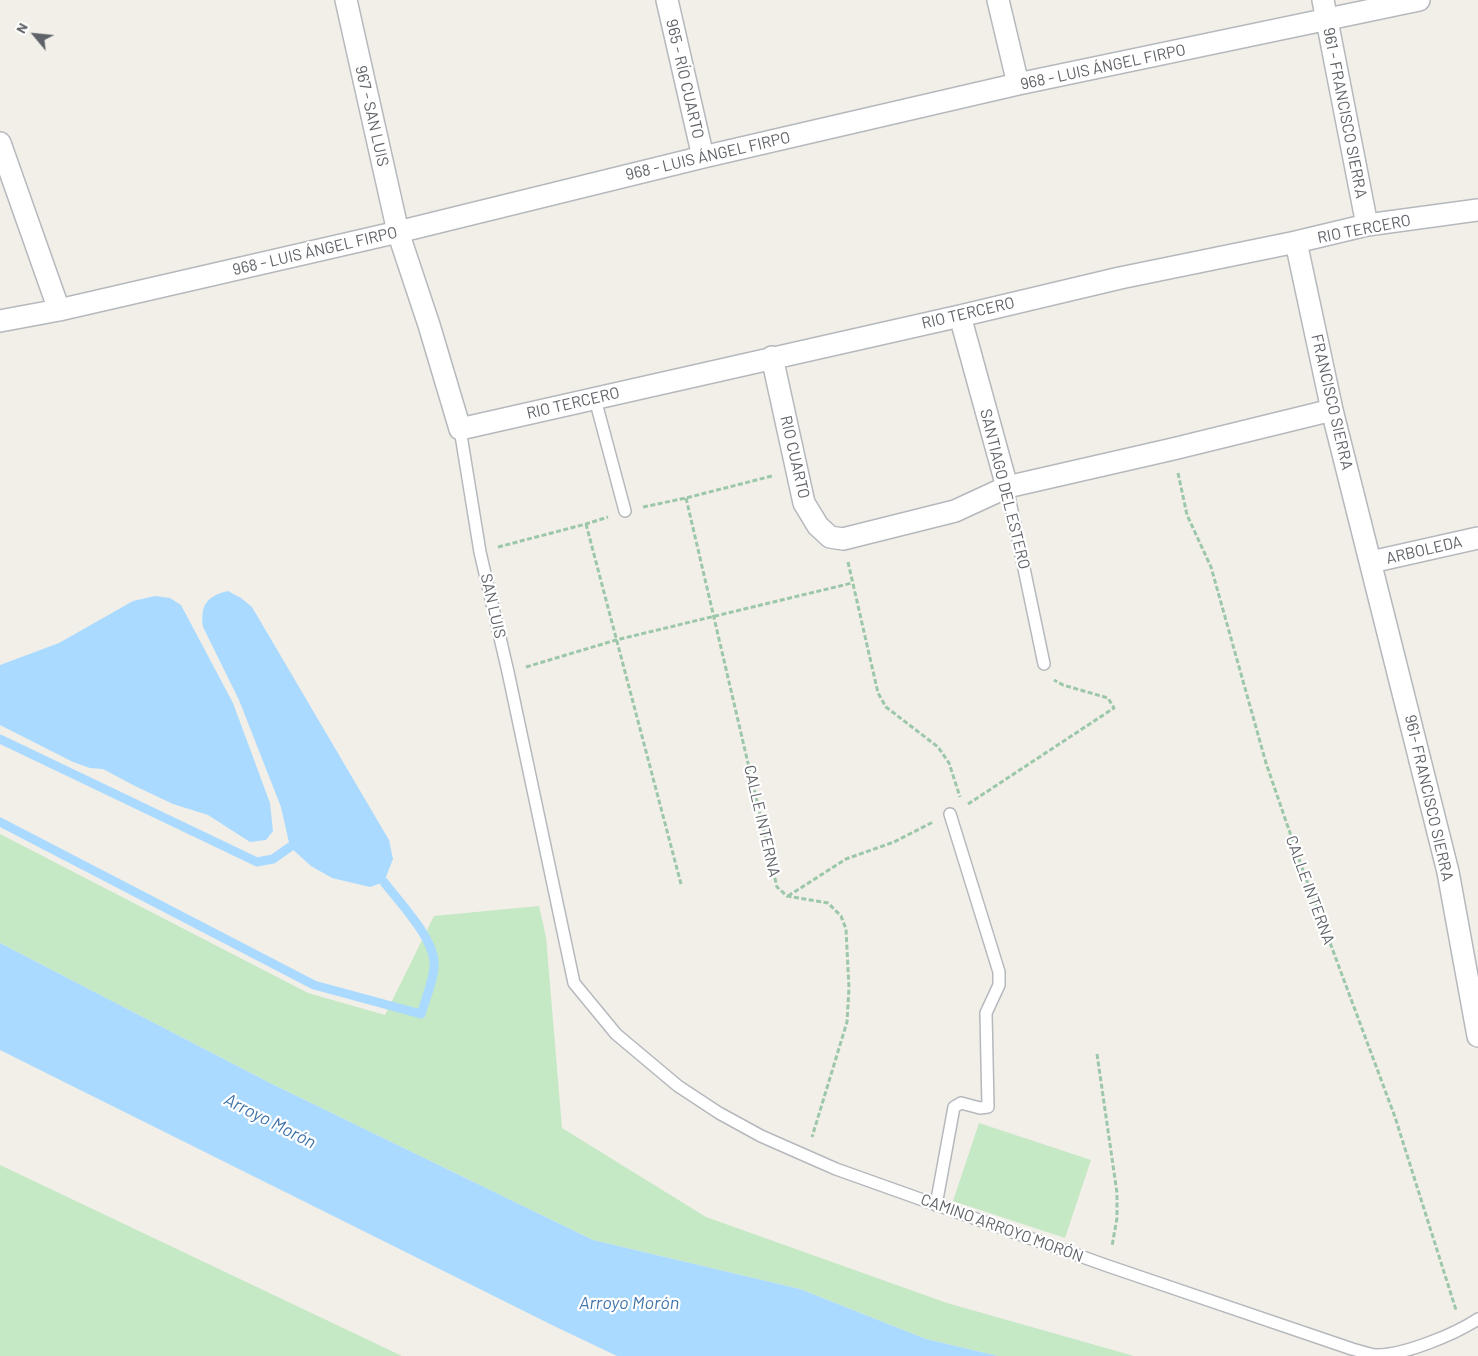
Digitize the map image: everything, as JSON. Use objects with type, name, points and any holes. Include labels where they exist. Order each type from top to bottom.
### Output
[{"type":"street","name":"967 - SAN LUIS","points":[[346,0],[398,232]]},
{"type":"street","name":"965 - RÍO CUARTO","points":[[667,0],[703,157]]},
{"type":"street","points":[[998,0],[1018,84]]},
{"type":"street","name":"968 - LUIS ÁNGEL FIRPO","points":[[0,321],[59,310],[398,232],[703,157],[1325,10],[1419,0]]},
{"type":"street","name":"961 - FRANCISCO SIERRA","points":[[1325,10],[1367,225]]},
{"type":"street","points":[[0,143],[59,310]]},
{"type":"street","name":"RIO TERCERO","points":[[460,429],[1120,278],[1296,242],[1367,225],[1478,210]]},
{"type":"street","name":"SAN LUIS","points":[[398,232],[429,325],[460,429]]},
{"type":"street","name":"FRANCISCO SIERRA","points":[[1296,242],[1332,410],[1371,562]]},
{"type":"street","name":"SANTIAGO DEL ESTERO","points":[[960,316],[1007,487]]},
{"type":"street","name":"RIO CUARTO","points":[[772,357],[804,503],[818,526],[830,537],[843,539]]},
{"type":"street","points":[[843,539],[955,511],[1007,487],[1332,410]]},
{"type":"street","name":"ARBOLEDA","points":[[1371,562],[1478,538]]},
{"type":"street","name":"961- FRANCISCO SIERRA","points":[[1371,562],[1448,872],[1478,1036]]},
{"type":"lane","points":[[595,399],[625,511]]},
{"type":"lane","name":"SAN LUIS","points":[[460,429],[480,552],[508,672],[574,983]]},
{"type":"lane","name":"SANTIAGO DEL ESTERO","points":[[1007,487],[1044,664]]},
{"type":"lane","points":[[936,1205],[954,1107],[961,1103],[980,1108],[988,1107],[986,1013],[999,985],[999,972],[950,814]]},
{"type":"lane","name":"CAMINO ARROYO MORÓN","points":[[574,983],[616,1034],[678,1086],[719,1113],[761,1136],[806,1156],[936,1205],[1352,1349],[1377,1355],[1402,1353],[1430,1344],[1477,1320]]},
{"type":"path","name":"CALLE INTERNA","points":[[1173,449],[1187,515],[1211,567],[1266,763],[1300,865],[1395,1117],[1461,1328]]},
{"type":"path","name":"CALLE INTERNA","points":[[686,498],[777,887],[787,896],[828,903],[841,916],[846,929],[849,988],[847,1022],[806,1156]]},
{"type":"path","points":[[586,524],[681,884]]},
{"type":"path","points":[[843,539],[878,693],[886,707],[938,747],[949,763],[963,807]]},
{"type":"path","points":[[508,672],[616,640],[852,583]]},
{"type":"path","points":[[787,896],[846,859],[894,842],[963,807],[1114,708],[1108,698],[1053,680],[1044,664]]},
{"type":"path","points":[[1097,1054],[1117,1193],[1117,1218],[1108,1266]]},
{"type":"green space","points":[[0,834],[308,993],[385,1015],[434,916],[539,906],[546,937],[562,1128],[706,1217],[947,1303],[1134,1356],[998,1356],[926,1339],[800,1289],[593,1240],[270,1083],[0,943]]},
{"type":"green space","points":[[979,1123],[1091,1160],[1065,1238],[953,1201]]},
{"type":"green space","points":[[0,1165],[402,1356],[0,1356]]},
{"type":"water","points":[[228,591],[252,607],[389,840],[393,859],[384,882],[370,887],[332,878],[311,866],[290,847],[281,807],[239,700],[203,627],[202,619],[206,603],[215,596]]},
{"type":"water","points":[[155,596],[170,598],[181,605],[233,703],[270,803],[273,831],[266,840],[250,842],[208,815],[173,804],[103,769],[90,768],[73,762],[0,725],[0,665],[59,643],[133,601]]},
{"type":"water","name":"Arroyo Morón","points":[[0,943],[270,1083],[593,1240],[800,1289],[926,1339],[998,1356],[617,1356],[0,1050]]},
{"type":"waterway","points":[[0,739],[257,862],[273,859],[290,847]]},
{"type":"waterway","points":[[0,822],[314,985],[421,1014],[433,973],[434,961],[432,951],[421,930],[384,882]]}]
